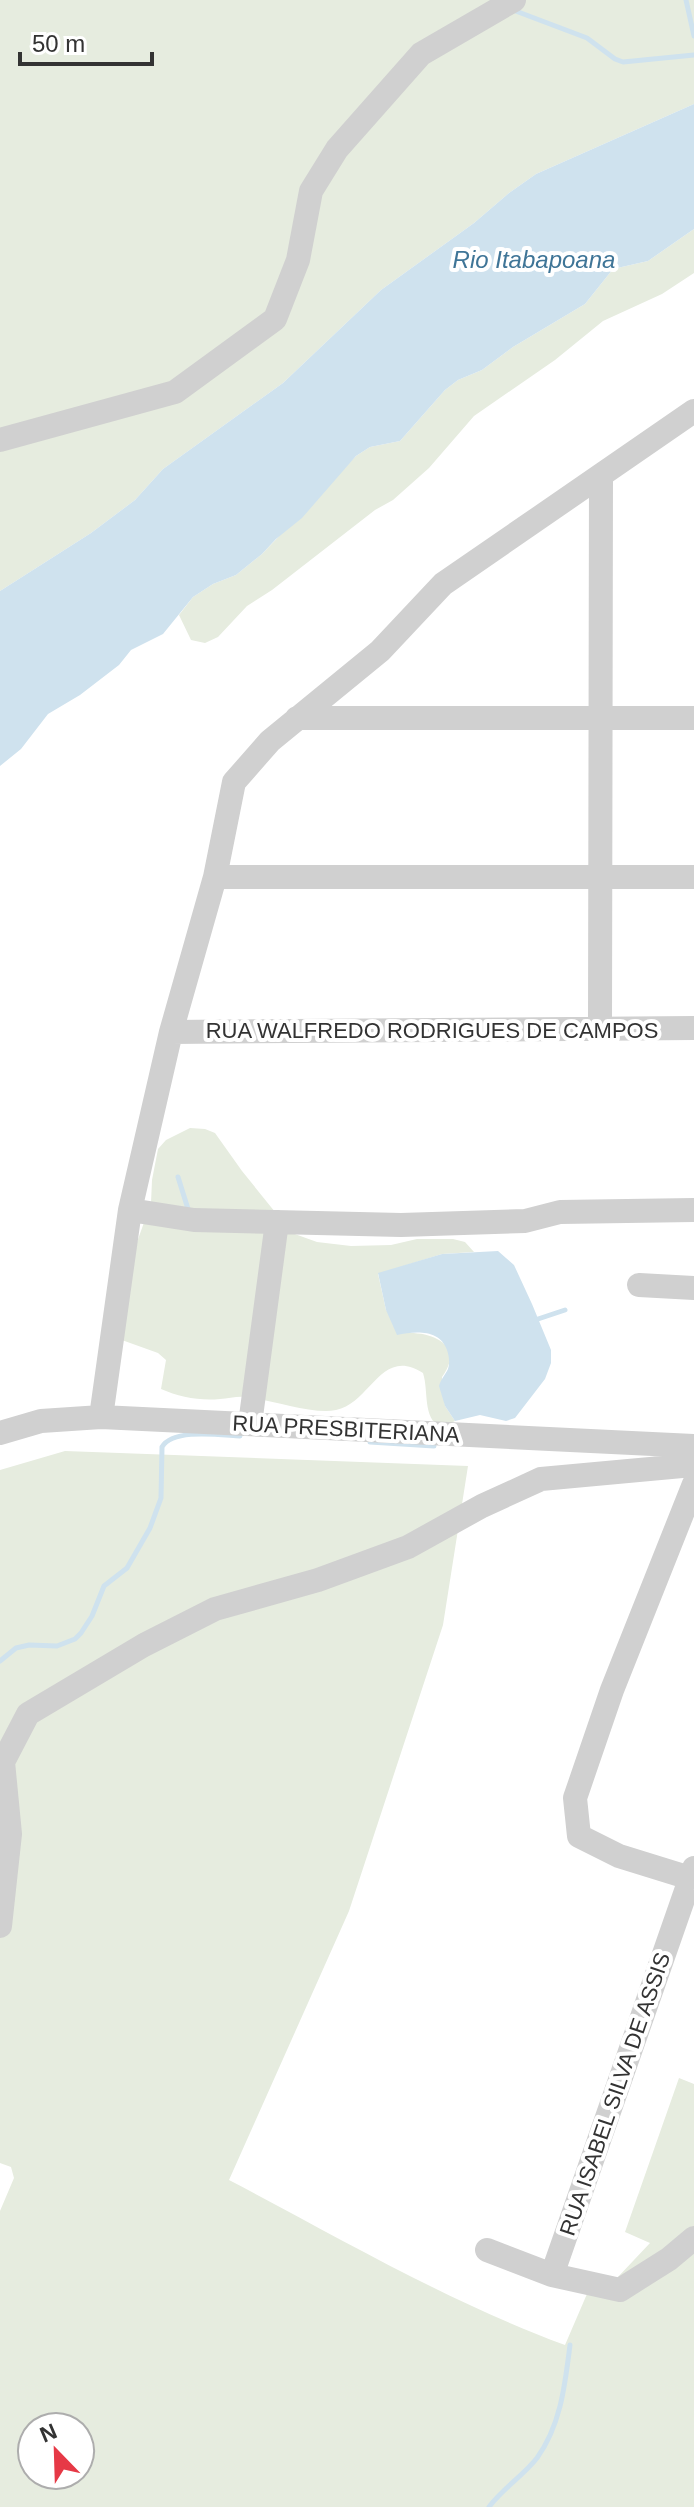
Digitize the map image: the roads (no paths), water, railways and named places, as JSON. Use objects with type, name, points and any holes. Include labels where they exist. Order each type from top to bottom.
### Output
[{"type":"street","points":[[0,440],[175,392],[275,319],[298,260],[311,191],[337,149],[421,54],[514,0]]},
{"type":"street","points":[[101,1417],[130,1210],[171,1032],[215,877],[234,782],[270,741],[380,651],[443,584],[694,411]]},
{"type":"street","points":[[600,1029],[601,475]]},
{"type":"street","points":[[297,718],[694,718]]},
{"type":"street","points":[[215,877],[694,877]]},
{"type":"street","name":"RUA WALFREDO RODRIGUES DE CAMPOS","points":[[171,1032],[694,1028]]},
{"type":"street","points":[[130,1210],[194,1220],[401,1225],[525,1221],[560,1212],[694,1210]]},
{"type":"street","points":[[250,1424],[277,1222]]},
{"type":"street","points":[[639,1285],[694,1288]]},
{"type":"street","name":"RUA PRESBITERIANA","points":[[0,1433],[41,1421],[101,1417],[694,1446]]},
{"type":"street","points":[[0,1926],[10,1834],[3,1762],[28,1714],[144,1645],[215,1609],[318,1580],[408,1547],[482,1506],[541,1479],[694,1465]]},
{"type":"street","points":[[692,1873],[619,1856],[579,1836],[575,1798],[612,1690],[694,1484]]},
{"type":"street","name":"RUA ISABEL SILVA DE ASSIS","points":[[552,2275],[692,1873]]},
{"type":"street","points":[[487,2250],[552,2275],[620,2290],[669,2259],[694,2238]]},
{"type":"water","name":"Rio Itabapoana","points":[[694,104],[694,229],[648,261],[613,269],[585,304],[513,347],[482,370],[458,380],[445,390],[400,441],[370,447],[356,456],[302,518],[262,554],[236,575],[213,584],[193,597],[163,634],[131,650],[119,665],[80,695],[48,714],[21,749],[0,766],[0,591],[91,533],[135,500],[163,469],[283,383],[381,290],[536,174]]},
{"type":"water","points":[[498,1251],[514,1265],[551,1350],[551,1363],[545,1379],[515,1418],[506,1421],[480,1415],[455,1421],[445,1406],[439,1386],[449,1364],[444,1343],[426,1333],[397,1335],[386,1310],[378,1273],[442,1254]]},
{"type":"waterway","points":[[686,0],[694,36]]},
{"type":"waterway","points":[[513,10],[587,38],[623,62],[694,55]]},
{"type":"waterway","points":[[178,1177],[188,1209]]},
{"type":"waterway","points":[[532,1321],[565,1310]]},
{"type":"waterway","points":[[0,1661],[16,1648],[57,1646],[75,1639],[81,1633],[92,1616],[104,1586],[127,1568],[150,1528],[161,1498],[162,1447],[168,1441],[198,1434],[240,1436]]},
{"type":"waterway","points":[[370,1442],[434,1446]]},
{"type":"waterway","points":[[489,2507],[537,2458],[552,2432],[561,2404],[570,2345]]}]
